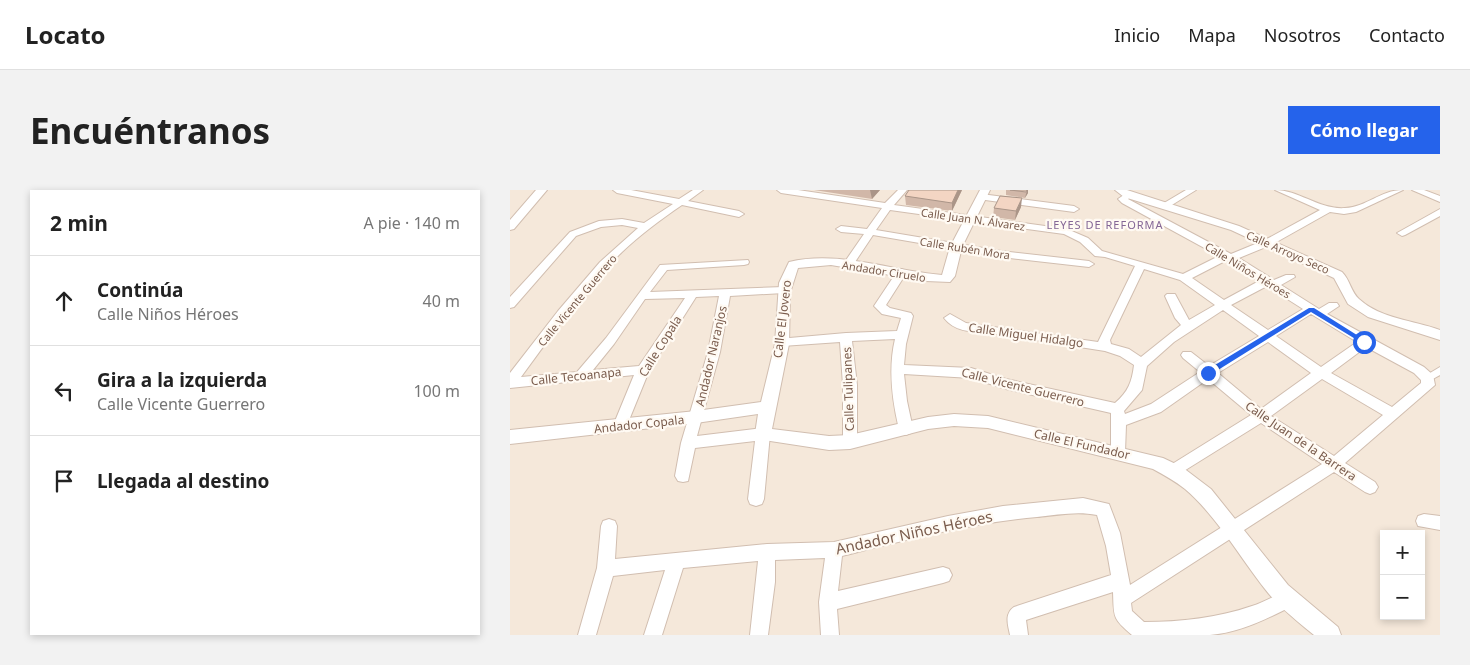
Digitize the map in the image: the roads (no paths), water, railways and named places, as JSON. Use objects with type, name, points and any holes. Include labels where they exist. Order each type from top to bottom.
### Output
[{"type":"street","points":[[510,227],[542,190]]},
{"type":"street","points":[[617,190],[739,214]]},
{"type":"street","name":"Calle Vicente Guerrero","points":[[510,382],[580,293],[609,260],[648,227],[698,190]]},
{"type":"street","name":"Calle Juan N. Álvarez","points":[[781,190],[1067,232],[1084,240],[1099,254],[1106,254],[1184,278],[1225,305],[1320,374],[1393,414]]},
{"type":"street","points":[[849,263],[887,207],[904,190]]},
{"type":"street","points":[[1164,206],[1192,190]]},
{"type":"street","points":[[1279,190],[1301,195],[1329,209],[1343,212],[1354,210],[1392,191]]},
{"type":"street","points":[[1416,190],[1440,199]]},
{"type":"street","name":"Calle Arroyo Seco","points":[[1124,192],[1234,228],[1269,242],[1338,275],[1345,281],[1351,299],[1374,314],[1440,335]]},
{"type":"street","name":"Calle Niños Héroes","points":[[1124,192],[1122,199],[1125,201],[1228,257],[1364,342],[1419,370],[1434,374]]},
{"type":"street","points":[[956,247],[983,193],[1074,209]]},
{"type":"street","points":[[1184,278],[1228,257],[1269,242],[1329,209]]},
{"type":"street","points":[[1402,233],[1440,212]]},
{"type":"street","points":[[510,304],[573,234],[586,228],[622,222],[648,227]]},
{"type":"street","name":"Calle Rubén Mora","points":[[841,229],[871,232],[956,247],[1089,264]]},
{"type":"street","name":"Andador Ciruelo","points":[[793,265],[802,263],[849,263],[945,279],[949,276],[956,247]]},
{"type":"street","points":[[582,375],[610,342],[664,267],[744,262]]},
{"type":"street","name":"Calle El Jovero","points":[[763,434],[767,407],[782,342],[784,290],[788,271],[793,265]]},
{"type":"street","points":[[1140,364],[1134,357],[1128,354],[1105,347],[1104,340],[1141,266]]},
{"type":"street","points":[[902,272],[880,306],[886,311],[907,316],[900,335],[897,380],[906,429]]},
{"type":"street","points":[[1118,452],[1118,415],[1138,386],[1140,364],[1156,347],[1187,325],[1225,305],[1270,283],[1290,277]]},
{"type":"street","name":"Andador Naranjos","points":[[642,296],[725,294],[784,290]]},
{"type":"street","name":"Andador Naranjos","points":[[683,476],[688,443],[714,352],[725,294]]},
{"type":"street","name":"Calle Copala","points":[[620,426],[643,370],[692,295]]},
{"type":"street","points":[[1171,296],[1181,318],[1187,325]]},
{"type":"street","points":[[1118,415],[1156,408],[1267,335],[1332,306]]},
{"type":"street","name":"Calle Miguel Hidalgo","points":[[950,318],[957,326],[985,328],[1105,347]]},
{"type":"street","points":[[782,342],[846,336],[900,335]]},
{"type":"street","name":"Calle Tulipanes","points":[[846,336],[850,385],[850,442]]},
{"type":"street","points":[[1174,470],[1261,416],[1364,342]]},
{"type":"street","name":"Calle Juan de la Barrera","points":[[1187,355],[1261,416],[1370,487]]},
{"type":"street","name":"Calle Vicente Guerrero","points":[[898,369],[971,373],[1118,415]]},
{"type":"street","name":"Calle Tecoanapa","points":[[510,382],[643,370]]},
{"type":"street","points":[[1019,635],[1016,616],[1020,613],[1121,590],[1135,592],[1334,464],[1428,385],[1434,374]]},
{"type":"street","name":"Andador Copala","points":[[510,437],[620,426],[767,407]]},
{"type":"street","name":"Calle El Fundador","points":[[763,434],[829,442],[850,442],[928,423],[945,421],[988,422],[1157,463],[1174,470],[1203,492],[1233,529],[1256,562],[1288,599],[1330,635]]},
{"type":"street","points":[[756,499],[763,434]]},
{"type":"street","name":"Andador Copala","points":[[688,443],[763,434]]},
{"type":"street","name":"Andador Niños Héroes","points":[[606,568],[767,552],[834,550],[948,523],[1003,513],[1083,505],[1103,509],[1109,522],[1121,590]]},
{"type":"street","points":[[587,635],[606,568],[609,526]]},
{"type":"street","points":[[830,635],[828,602],[834,550]]},
{"type":"street","points":[[759,635],[766,582],[767,552]]},
{"type":"street","points":[[653,635],[676,562]]},
{"type":"street","points":[[828,602],[943,575]]},
{"type":"street","points":[[1121,590],[1123,615],[1141,631],[1170,631],[1210,626],[1267,610],[1288,599]]},
{"type":"district","name":"LEYES DE REFORMA","points":[[1105,224]]}]
